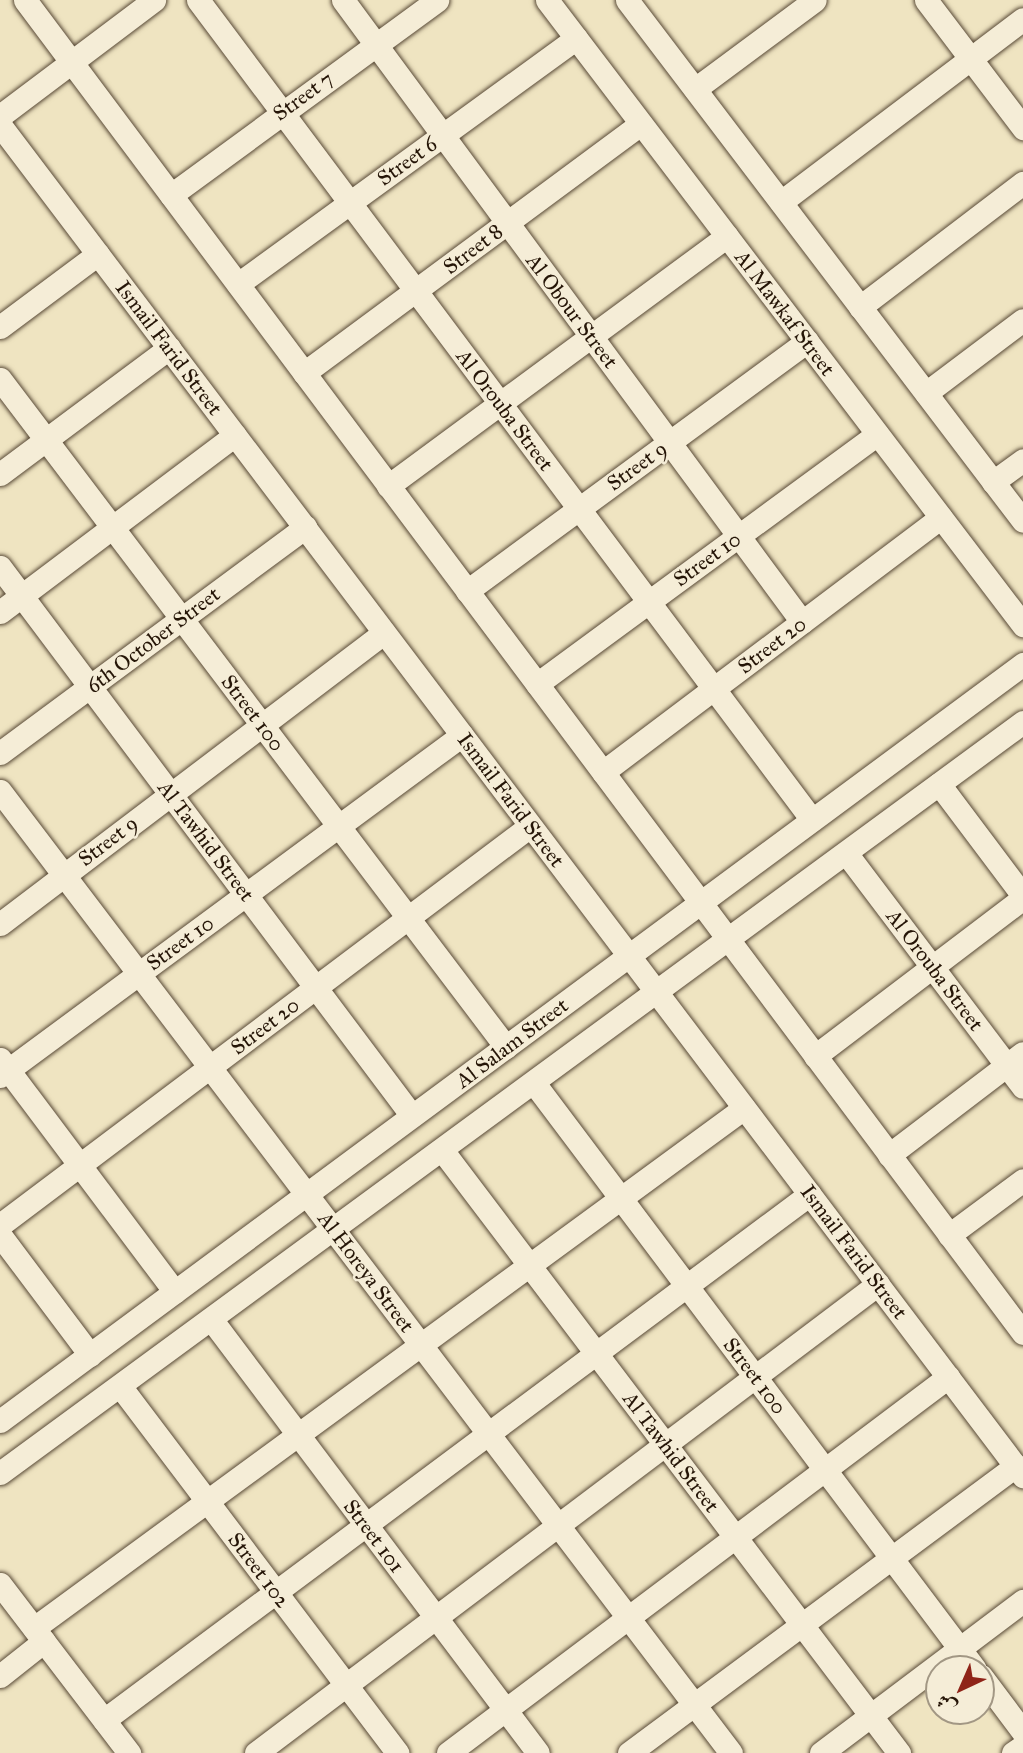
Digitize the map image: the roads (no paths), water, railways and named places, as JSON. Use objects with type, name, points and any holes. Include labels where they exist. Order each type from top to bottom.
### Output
[{"type":"street","points":[[25,0],[949,1235],[1022,1328]]},
{"type":"street","points":[[0,116],[154,0]]},
{"type":"street","name":"Al Orouba Street","points":[[198,0],[812,820]]},
{"type":"street","name":"Al Obour Street","points":[[343,0],[802,622]]},
{"type":"street","name":"Street 7","points":[[171,195],[282,111],[437,0]]},
{"type":"street","name":"Al Mawkaf Street","points":[[547,0],[1023,625]]},
{"type":"street","points":[[627,0],[1023,521]]},
{"type":"street","points":[[695,89],[815,0]]},
{"type":"street","points":[[926,0],[1023,128]]},
{"type":"street","points":[[781,202],[1023,19]]},
{"type":"street","name":"Street 6","points":[[238,284],[576,38]]},
{"type":"street","name":"Street 8","points":[[304,373],[641,124]]},
{"type":"street","name":"Ismail Farid Street","points":[[0,125],[1019,1471]]},
{"type":"street","points":[[860,307],[1023,183]]},
{"type":"street","points":[[388,486],[727,236]]},
{"type":"street","points":[[0,327],[97,254]]},
{"type":"street","points":[[926,393],[1023,320]]},
{"type":"street","name":"Street 9","points":[[467,591],[807,341]]},
{"type":"street","points":[[0,474],[169,348]]},
{"type":"street","name":"Street 100","points":[[0,379],[506,1047]]},
{"type":"street","name":"Street 10","points":[[537,684],[877,434]]},
{"type":"street","points":[[0,612],[235,435]]},
{"type":"street","points":[[993,482],[1023,460]]},
{"type":"street","name":"Street 20","points":[[603,772],[941,517]]},
{"type":"street","name":"6th October Street","points":[[0,753],[305,527]]},
{"type":"street","name":"Al Tawhid Street","points":[[0,567],[412,1116]]},
{"type":"street","name":"Street 9","points":[[0,924],[384,632]]},
{"type":"street","name":"Al Salam Street","points":[[0,1421],[1023,664]]},
{"type":"street","points":[[0,1473],[729,941],[1023,722]]},
{"type":"street","name":"Street 10","points":[[3,1069],[139,974],[462,735]]},
{"type":"street","points":[[816,1056],[1023,897],[939,784]]},
{"type":"street","name":"Al Horeya Street","points":[[0,791],[731,1753]]},
{"type":"street","name":"Street 20","points":[[0,1225],[530,826]]},
{"type":"street","name":"Al Orouba Street","points":[[846,853],[932,968],[1015,1059],[1023,1087]]},
{"type":"street","points":[[889,1155],[1015,1059]]},
{"type":"street","points":[[3,1069],[175,1292]]},
{"type":"street","name":"Street 100","points":[[534,1083],[964,1655]]},
{"type":"street","points":[[0,1676],[39,1634],[207,1501],[744,1108]]},
{"type":"street","name":"Al Tawhid Street","points":[[442,1150],[899,1753]]},
{"type":"street","points":[[949,1235],[1023,1180]]},
{"type":"street","points":[[104,1720],[810,1194]]},
{"type":"street","points":[[0,1235],[90,1355]]},
{"type":"street","points":[[256,1753],[878,1284]]},
{"type":"street","name":"Street 101","points":[[211,1319],[538,1753]]},
{"type":"street","points":[[448,1753],[948,1377]]},
{"type":"street","name":"Street 102","points":[[120,1386],[398,1753]]},
{"type":"street","points":[[629,1753],[892,1558],[1019,1471]]},
{"type":"street","points":[[0,1584],[129,1753]]},
{"type":"street","points":[[821,1753],[1023,1601]]},
{"type":"street","points":[[995,1695],[1023,1732]]},
{"type":"street","points":[[1013,1753],[1023,1746]]}]
